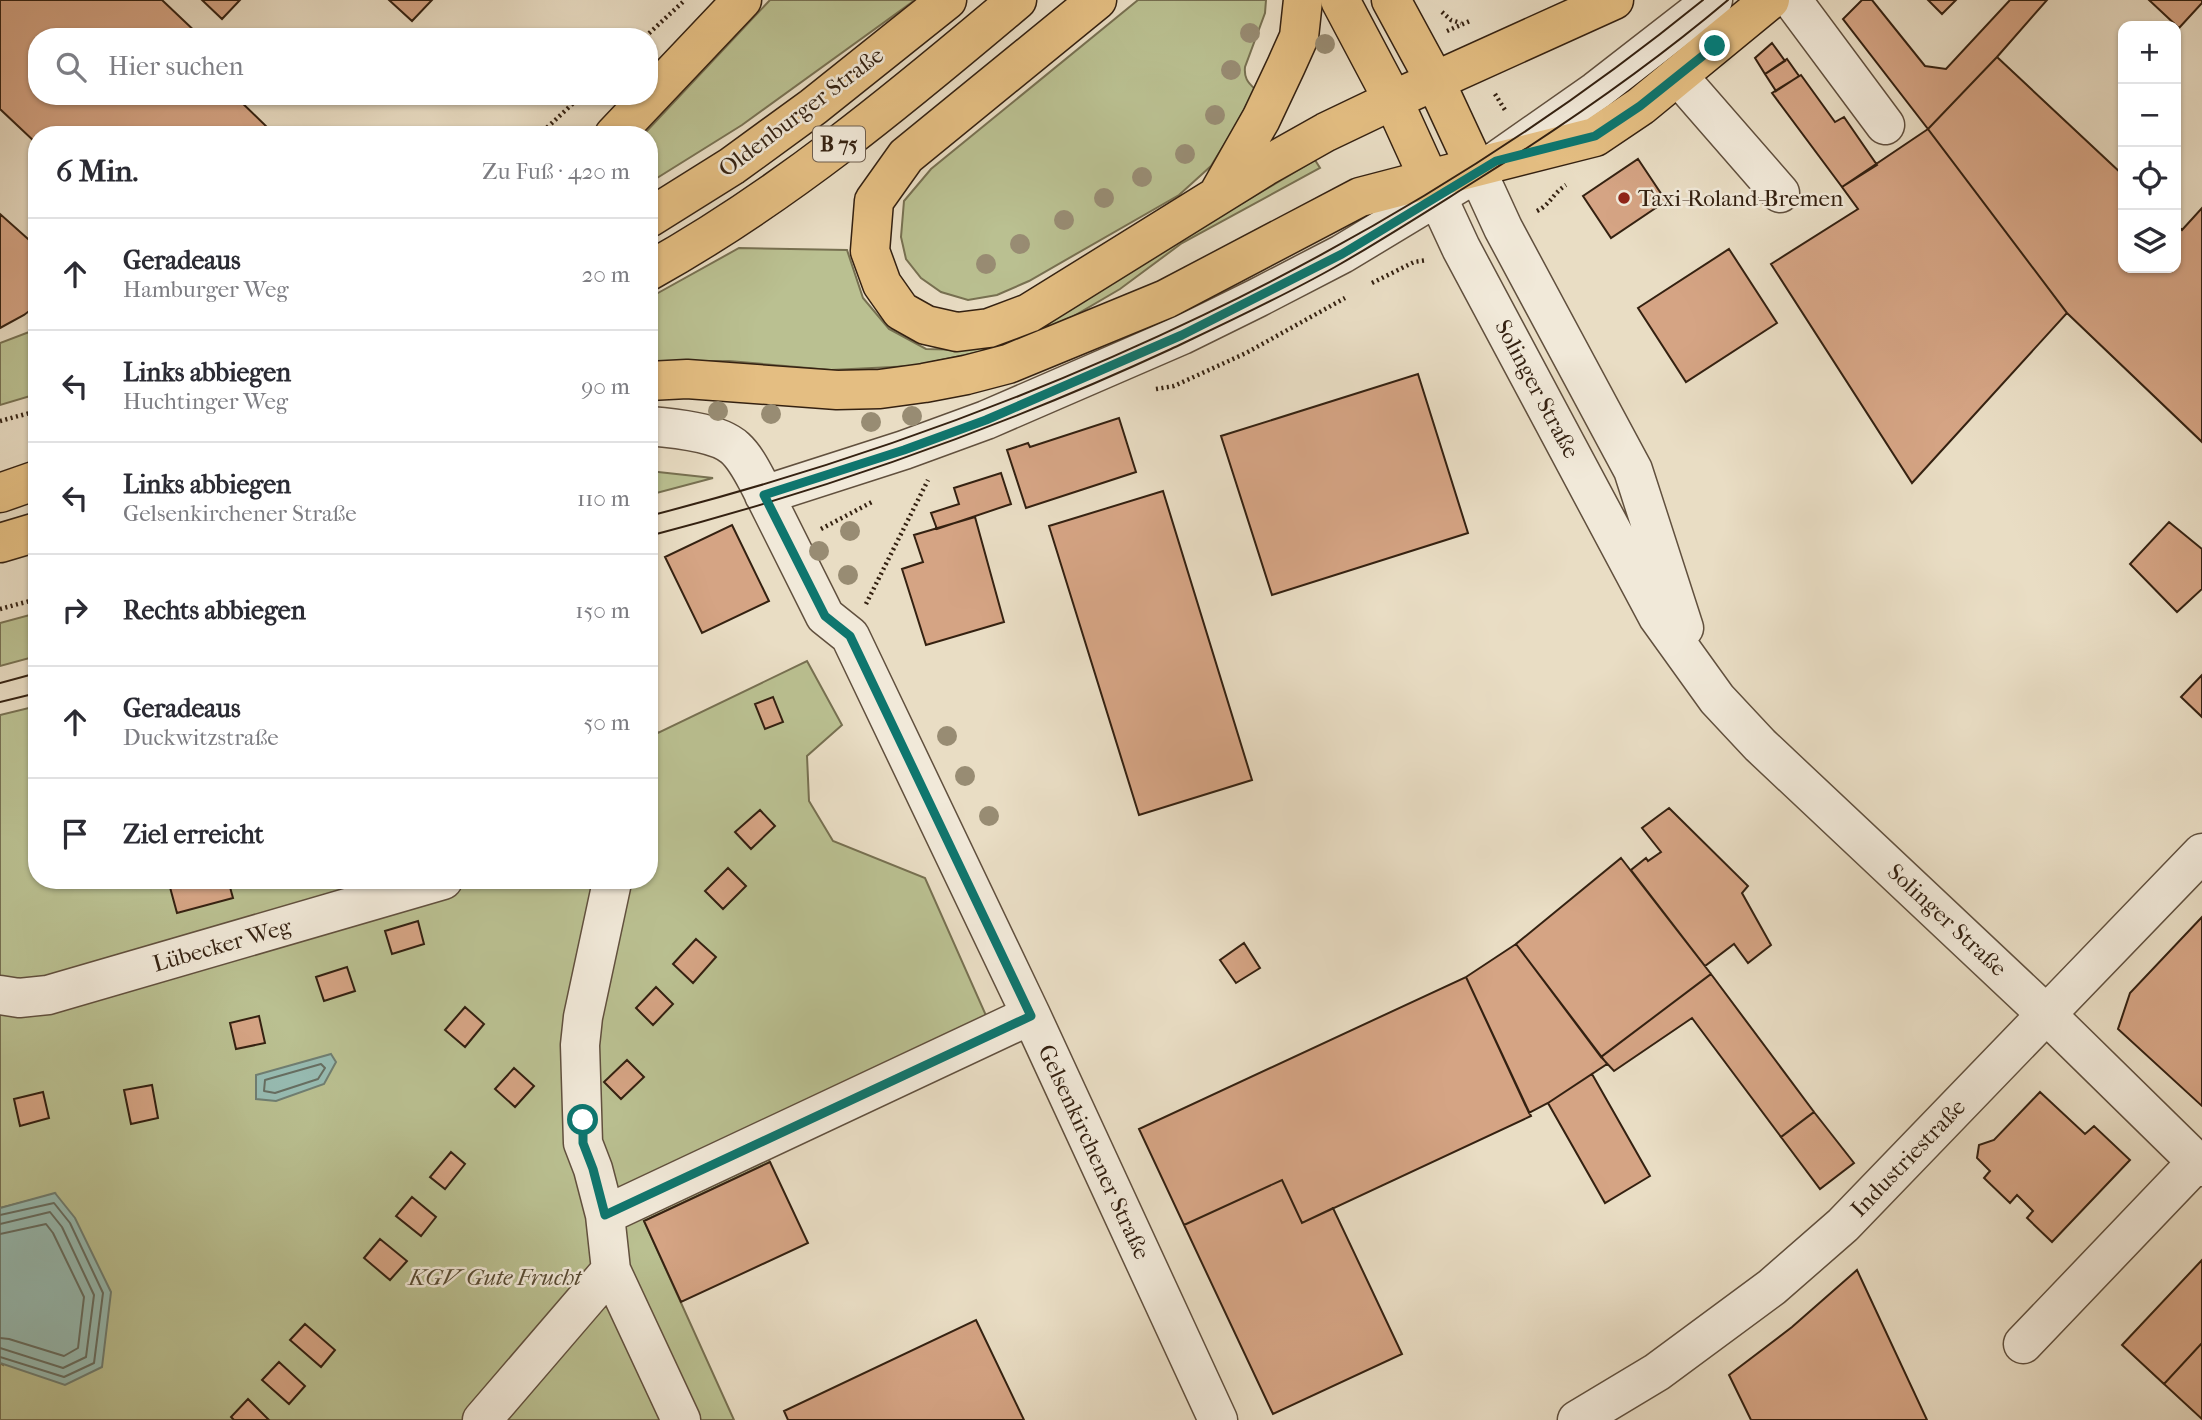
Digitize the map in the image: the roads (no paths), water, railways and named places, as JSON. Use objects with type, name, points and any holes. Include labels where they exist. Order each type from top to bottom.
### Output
[{"type":"main road","points":[[658,89],[742,0]]},
{"type":"main road","name":"Oldenburger Straße","points":[[658,212],[732,166],[813,107],[947,0]]},
{"type":"main road","name":"Oldenburger Straße","points":[[658,265],[764,198],[863,127],[1017,0]]},
{"type":"main road","points":[[1097,0],[906,156],[874,201],[870,251],[882,284],[901,312],[926,325],[957,332],[989,328],[1029,313],[1219,193],[1326,132],[1614,0]]},
{"type":"main road","points":[[1219,193],[1261,119],[1299,37],[1303,0]]},
{"type":"main road","name":"Solinger Straße","points":[[1340,0],[1393,100],[1433,188]]},
{"type":"main road","name":"Solinger Straße","points":[[1391,0],[1483,167]]},
{"type":"main road","points":[[658,381],[687,379],[837,390],[880,389],[966,375],[1008,364],[1166,299],[1360,197],[1433,188],[1483,167],[1595,136],[1640,106],[1770,0]]},
{"type":"main road","points":[[623,126],[642,105]]},
{"type":"main road","points":[[0,493],[28,483]]},
{"type":"main road","points":[[0,543],[28,534]]},
{"type":"street","points":[[1483,167],[1596,91],[1713,0]]},
{"type":"street","points":[[1793,0],[1885,125]]},
{"type":"street","points":[[1678,76],[1780,193]]},
{"type":"street","name":"Solinger Straße","points":[[1483,167],[1507,236],[1633,470],[1698,670]]},
{"type":"street","points":[[764,495],[904,450],[986,420],[1182,335],[1342,254],[1433,188]]},
{"type":"street","name":"Solinger Straße","points":[[1433,188],[1461,248],[1554,418],[1627,561],[1658,617],[1698,670],[1706,685],[1738,723],[2047,1015],[2199,1164]]},
{"type":"street","name":"Gelsenkirchener Straße","points":[[658,427],[720,439],[735,448],[749,467],[825,616],[850,636],[1031,1016],[1218,1420]]},
{"type":"street","name":"Industriestraße","points":[[1577,1420],[1657,1372],[1772,1287],[1843,1225],[2202,853]]},
{"type":"street","name":"Lübecker Weg","points":[[0,995],[19,998],[48,995],[412,889]]},
{"type":"street","points":[[608,889],[580,1045],[583,1143],[605,1215],[611,1270],[681,1420]]},
{"type":"street","points":[[605,1215],[1031,1016]]},
{"type":"street","points":[[2023,1344],[2199,1164]]},
{"type":"street","points":[[482,1420],[611,1270]]},
{"type":"water","points":[[331,1054],[336,1062],[324,1084],[276,1101],[256,1099],[256,1075]]},
{"type":"water","points":[[55,1193],[75,1218],[111,1292],[102,1367],[65,1385],[0,1363],[0,1208]]},
{"type":"tram line","points":[[658,513],[791,476],[931,429],[1069,375],[1204,315],[1335,247],[1463,172],[1585,90],[1703,0]]},
{"type":"tram line","points":[[658,534],[849,477],[979,430],[1108,378],[1254,310],[1353,256],[1512,158],[1638,71],[1728,0]]},
{"type":"tram line","points":[[0,683],[28,675]]},
{"type":"tram line","points":[[0,702],[28,695]]},
{"type":"place","name":"Taxi-Roland-Bremen","points":[[1624,198]]},
{"type":"park label","name":"KGV Gute Frucht","points":[[495,1277]]}]
